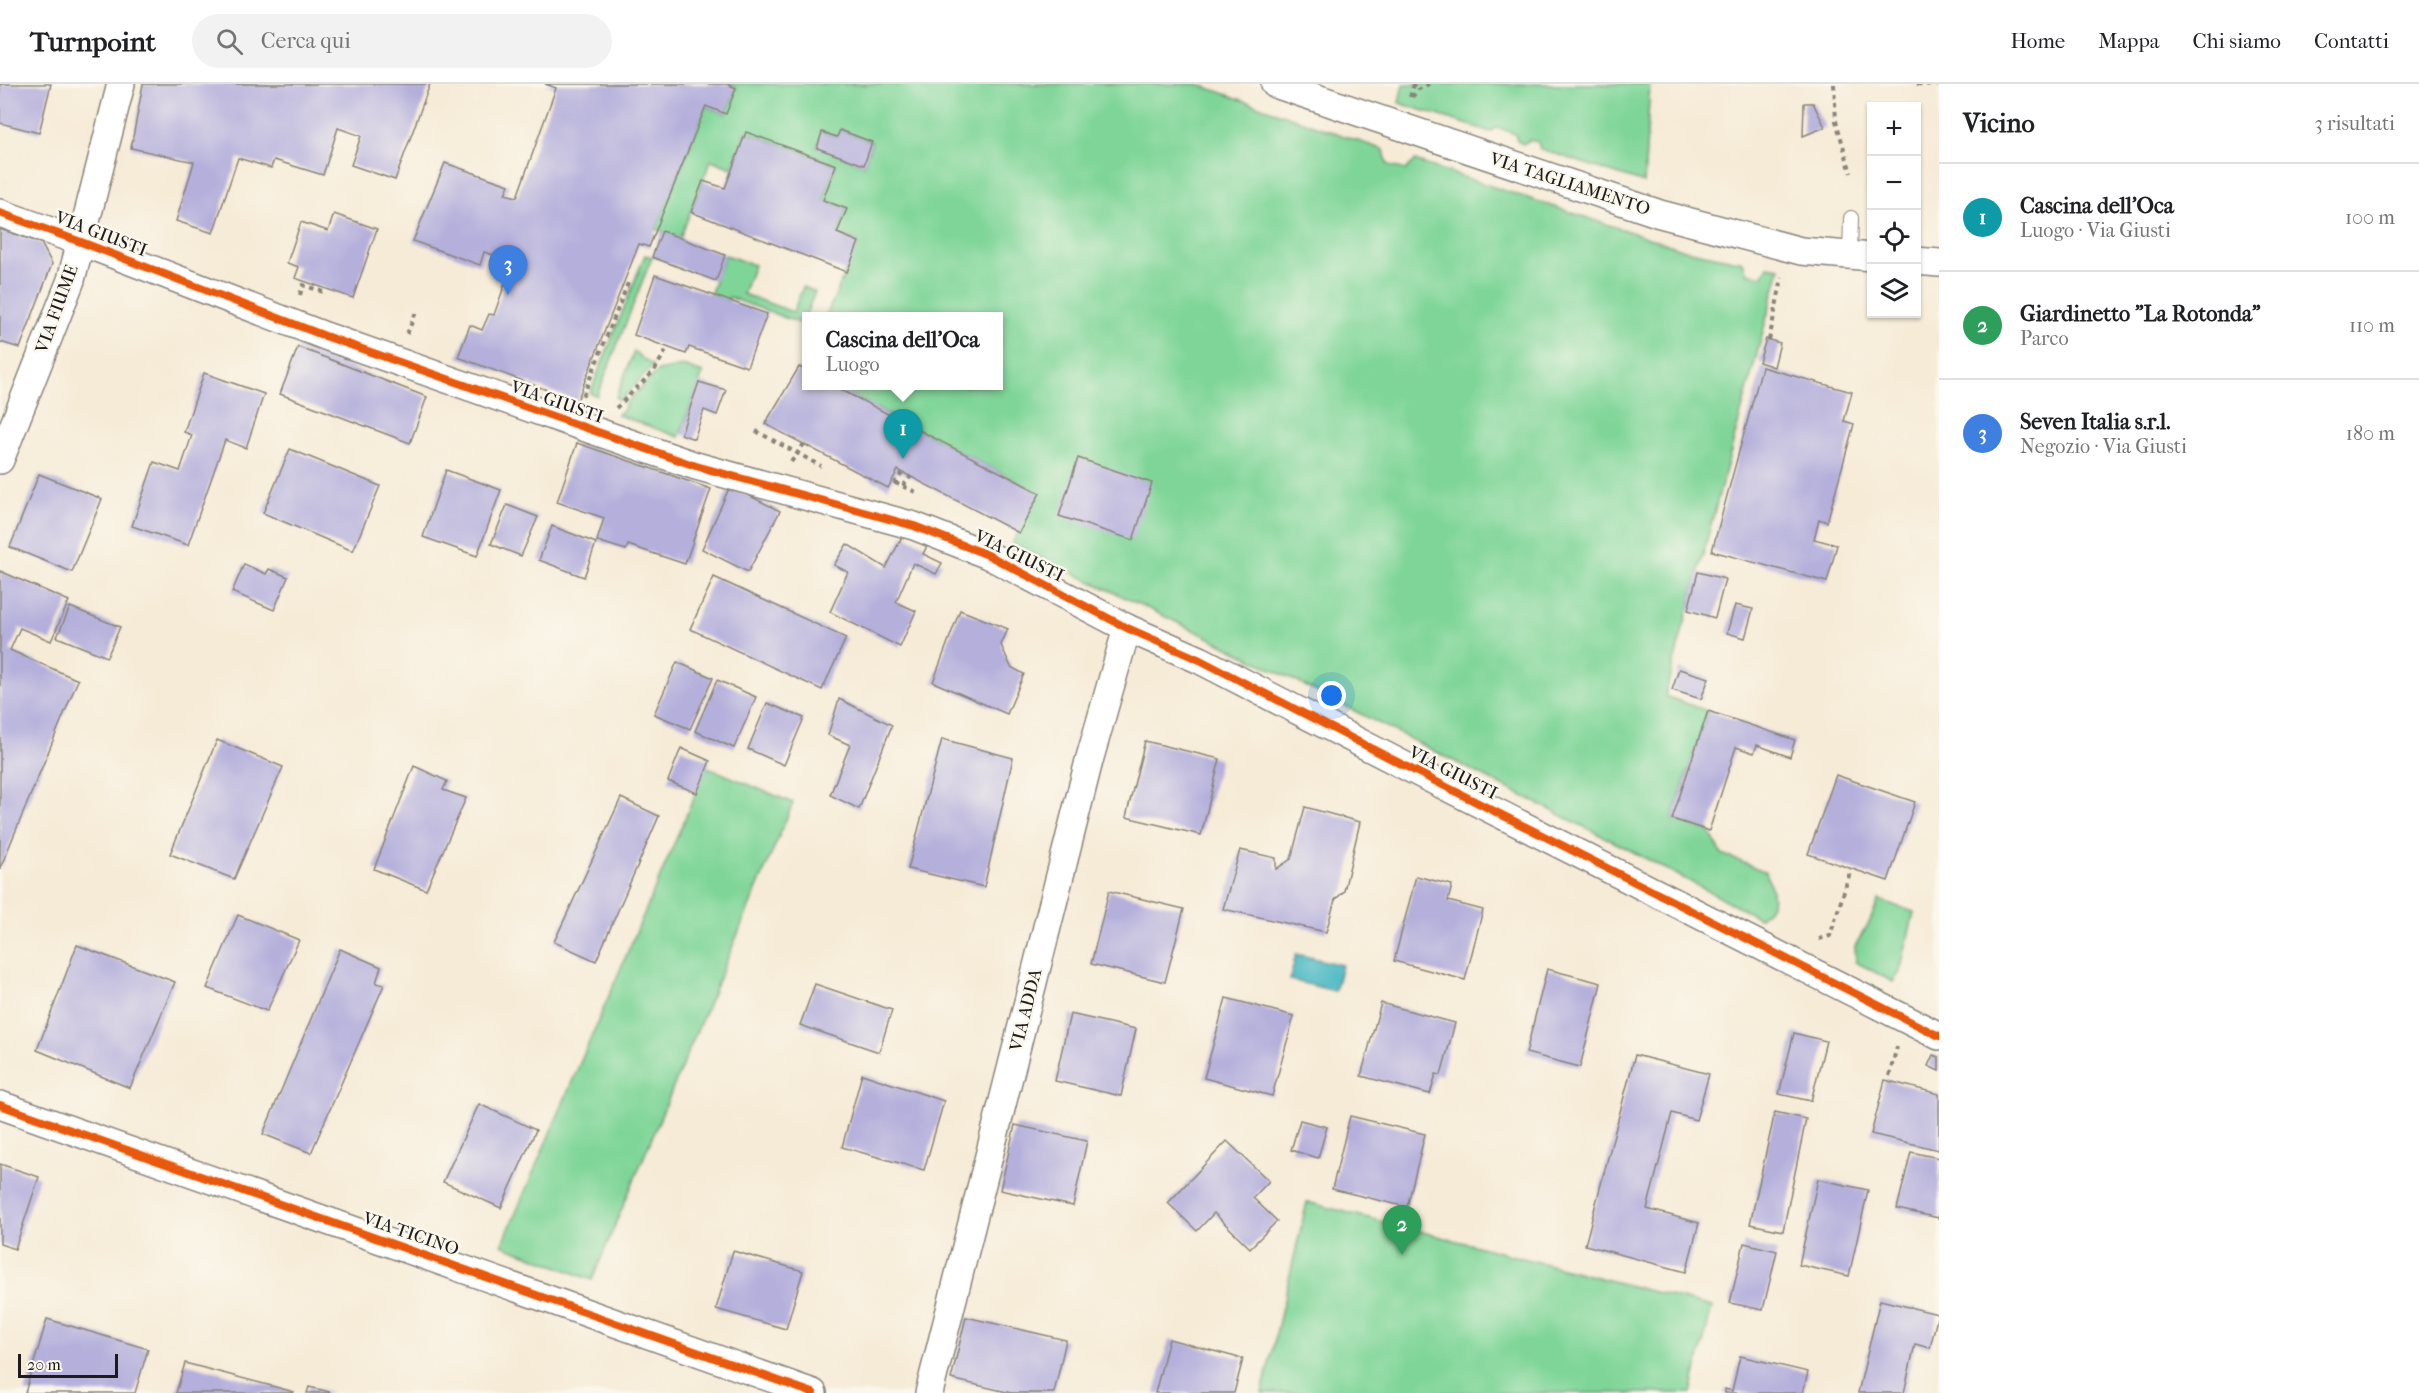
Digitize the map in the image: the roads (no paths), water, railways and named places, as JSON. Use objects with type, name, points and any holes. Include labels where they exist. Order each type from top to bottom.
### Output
[{"type":"street","name":"VIA FIUME","points":[[0,460],[70,280],[121,84]]},
{"type":"street","name":"VIA TAGLIAMENTO","points":[[1275,84],[1660,214],[1801,251],[1861,256]]},
{"type":"street","name":"VIA GIUSTI","points":[[0,213],[354,347],[696,466],[914,526],[988,555],[1127,628],[1200,660],[1939,1036]]},
{"type":"street","points":[[1921,261],[1939,263]]},
{"type":"street","name":"VIA ADDA","points":[[929,1393],[1089,761],[1127,628]]},
{"type":"street","name":"VIA TICINO","points":[[0,1105],[813,1393]]},
{"type":"lane","points":[[1851,218],[1861,256]]},
{"type":"water","points":[[1296,954],[1342,965],[1335,991],[1290,980]]},
{"type":"place","name":"Seven Italia s.r.l.","points":[[508,295]]},
{"type":"place","name":"Cascina dell'Oca","points":[[903,459]]},
{"type":"place","name":"Giardinetto \"La Rotonda\"","points":[[1402,1255]]}]
